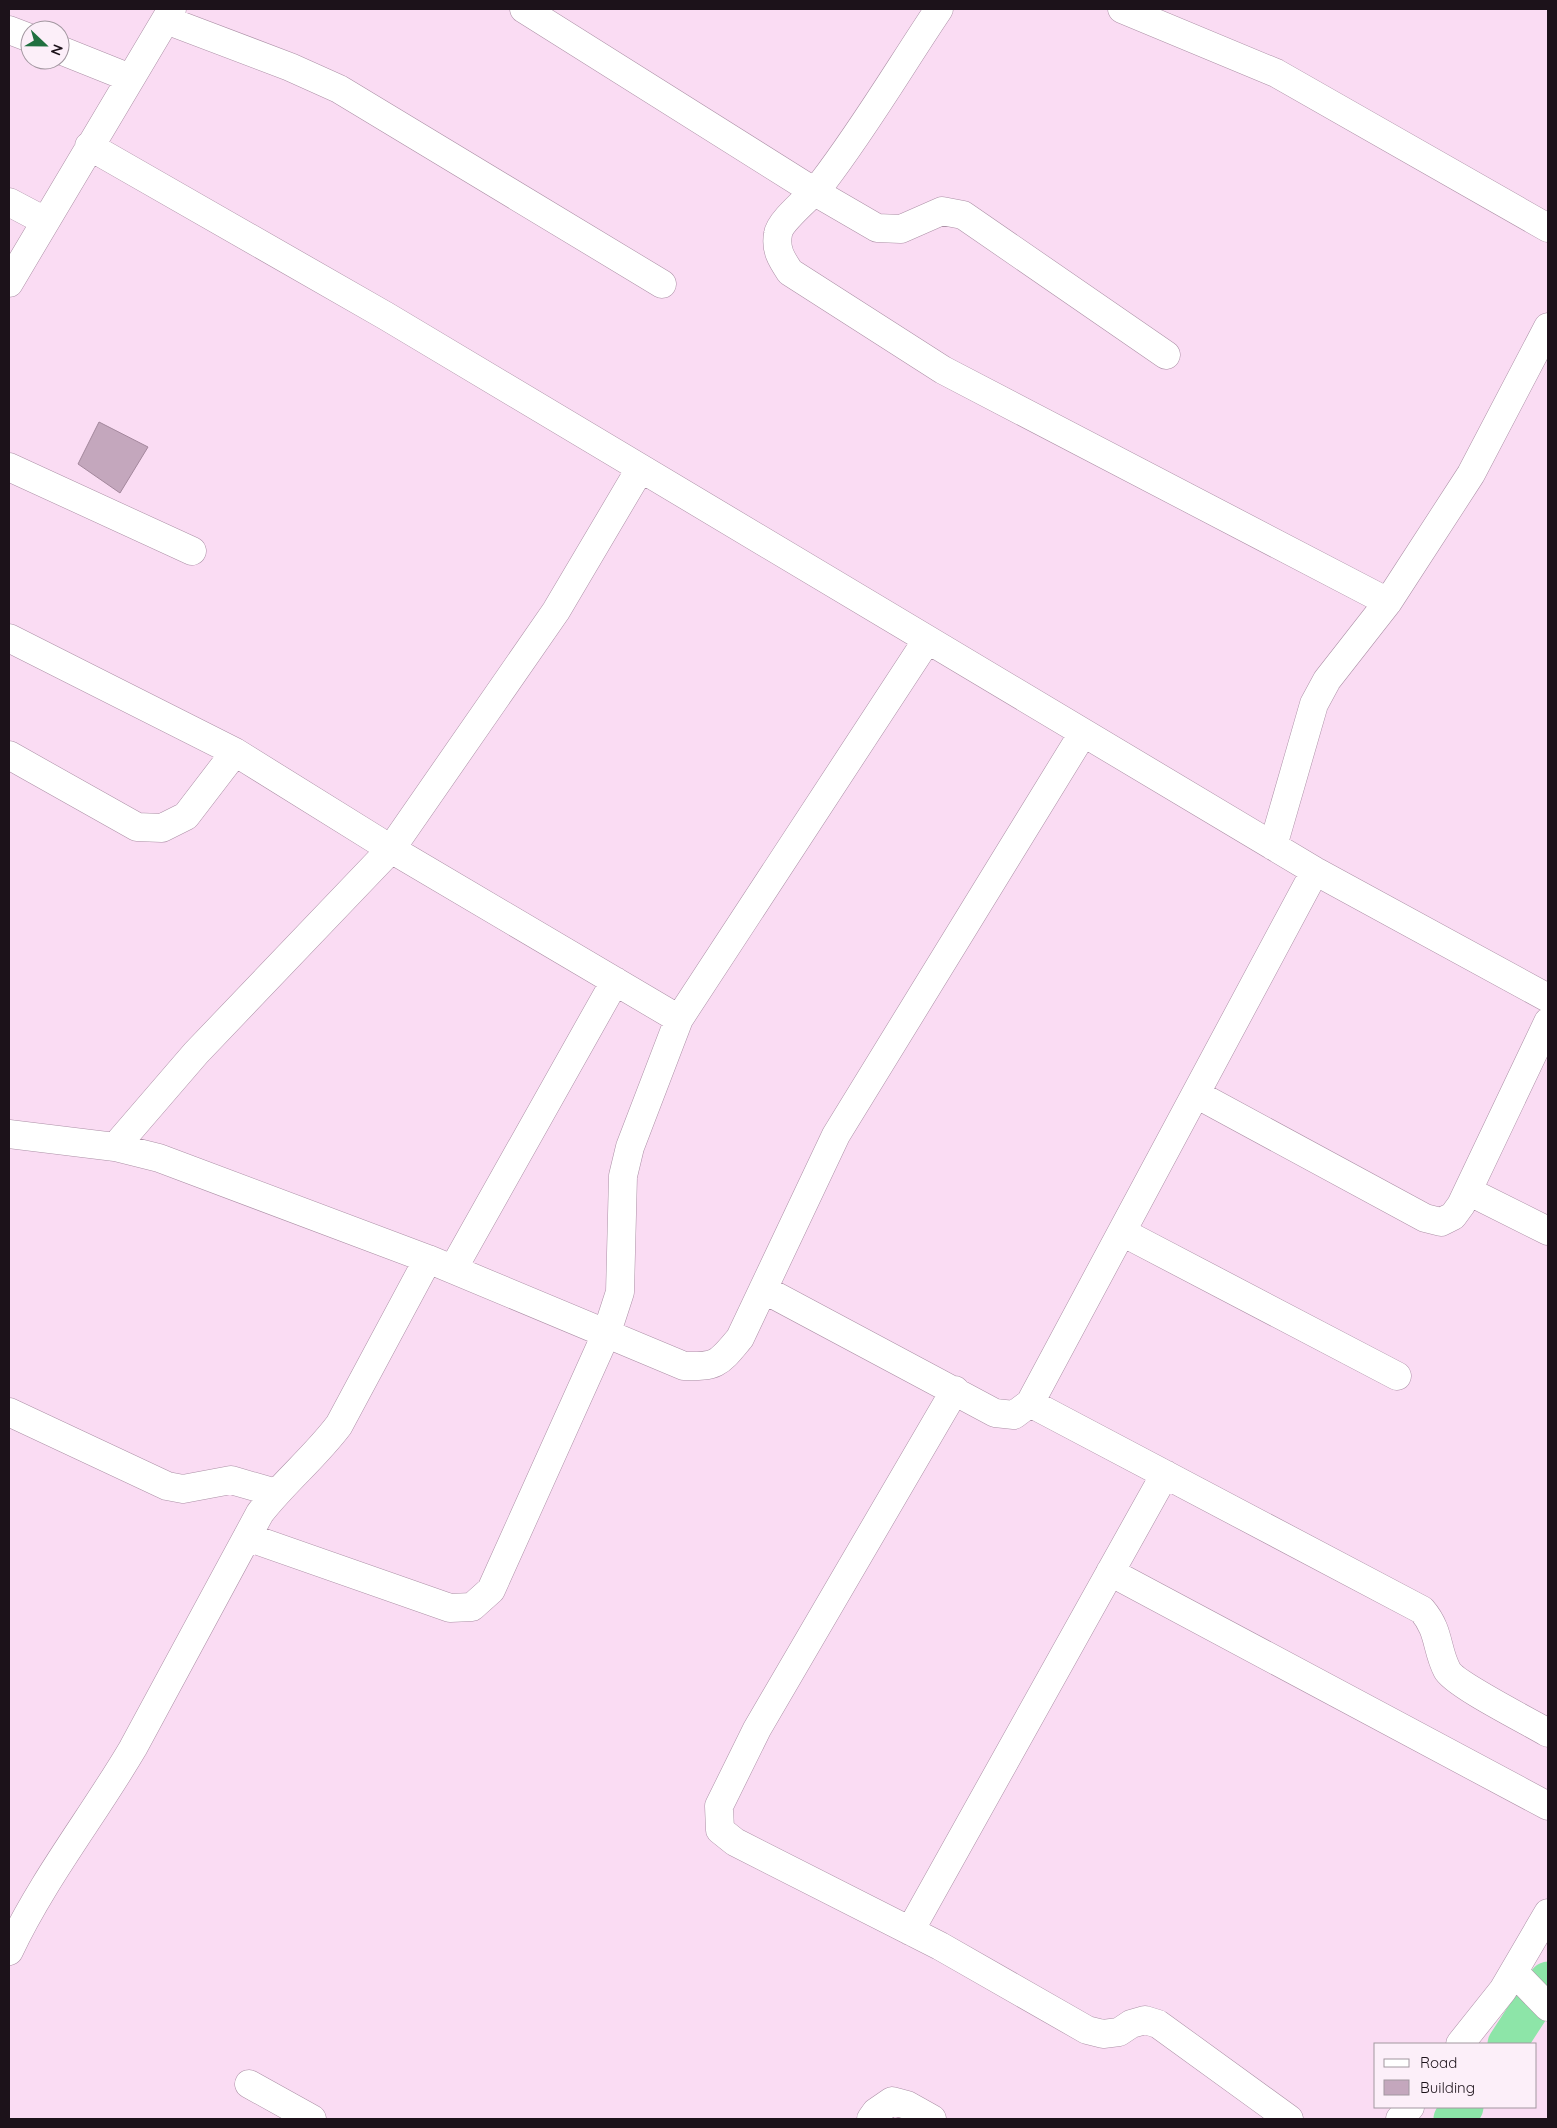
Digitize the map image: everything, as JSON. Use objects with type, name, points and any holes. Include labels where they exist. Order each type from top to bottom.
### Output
[{"type":"street","points":[[524,9],[815,192],[877,228],[901,229],[942,211],[963,215],[1166,355]]},
{"type":"street","points":[[938,9],[837,164],[815,192],[791,214],[778,232],[778,255],[790,272],[943,370],[1388,602]]},
{"type":"street","points":[[1122,9],[1276,73],[1548,228]]},
{"type":"street","points":[[9,283],[169,14],[339,89],[662,284]]},
{"type":"street","points":[[70,54],[130,78]]},
{"type":"street","points":[[89,146],[386,316],[1315,872],[1548,998]]},
{"type":"street","points":[[9,202],[45,221]]},
{"type":"street","points":[[1273,846],[1314,704],[1328,680],[1388,602],[1471,474],[1548,328]]},
{"type":"street","points":[[9,467],[192,551]]},
{"type":"street","points":[[115,1147],[196,1053],[391,849],[556,611],[640,469]]},
{"type":"street","points":[[9,638],[235,752],[391,849],[679,1019]]},
{"type":"street","points":[[248,1537],[450,1608],[472,1607],[491,1590],[607,1332],[620,1292],[623,1176],[630,1147],[679,1019],[927,640]]},
{"type":"street","points":[[9,1134],[115,1147],[159,1158],[428,1259],[607,1332],[684,1366],[708,1367],[723,1358],[740,1338],[836,1135],[1083,733]]},
{"type":"street","points":[[9,755],[137,827],[162,828],[186,816],[235,752]]},
{"type":"street","points":[[763,1288],[995,1413],[1014,1415],[1030,1403],[1315,872]]},
{"type":"street","points":[[453,1269],[615,981]]},
{"type":"street","points":[[1196,1094],[1425,1218],[1441,1222],[1453,1216],[1468,1191],[1548,1022]]},
{"type":"street","points":[[1468,1191],[1548,1231]]},
{"type":"street","points":[[1122,1232],[1397,1376]]},
{"type":"street","points":[[9,1951],[36,1900],[116,1778],[260,1513],[276,1493],[321,1448],[339,1425],[428,1259]]},
{"type":"street","points":[[955,1390],[757,1729],[719,1806],[720,1830],[735,1842],[910,1931],[1087,2030],[1103,2034],[1119,2032],[1131,2024],[1145,2020],[1158,2024],[1289,2119]]},
{"type":"street","points":[[1030,1403],[1422,1610],[1432,1622],[1447,1672],[1468,1687],[1548,1733]]},
{"type":"street","points":[[9,1412],[167,1486],[183,1489],[231,1480],[276,1493]]},
{"type":"street","points":[[910,1931],[1165,1474]]},
{"type":"street","points":[[1110,1572],[1548,1806]]},
{"type":"street","points":[[1461,2043],[1502,1990],[1548,1913]]},
{"type":"street","points":[[1514,1972],[1548,2006]]},
{"type":"street","points":[[248,2084],[312,2119]]},
{"type":"street","points":[[871,2119],[876,2112],[892,2101],[907,2105],[932,2119]]},
{"type":"street","points":[[1400,2119],[1409,2108]]},
{"type":"building","points":[[99,422],[148,447],[120,493],[78,464]]},
{"type":"waterway","points":[[1508,2043],[1548,1981]]},
{"type":"waterway","points":[[1453,2119],[1463,2108]]}]
